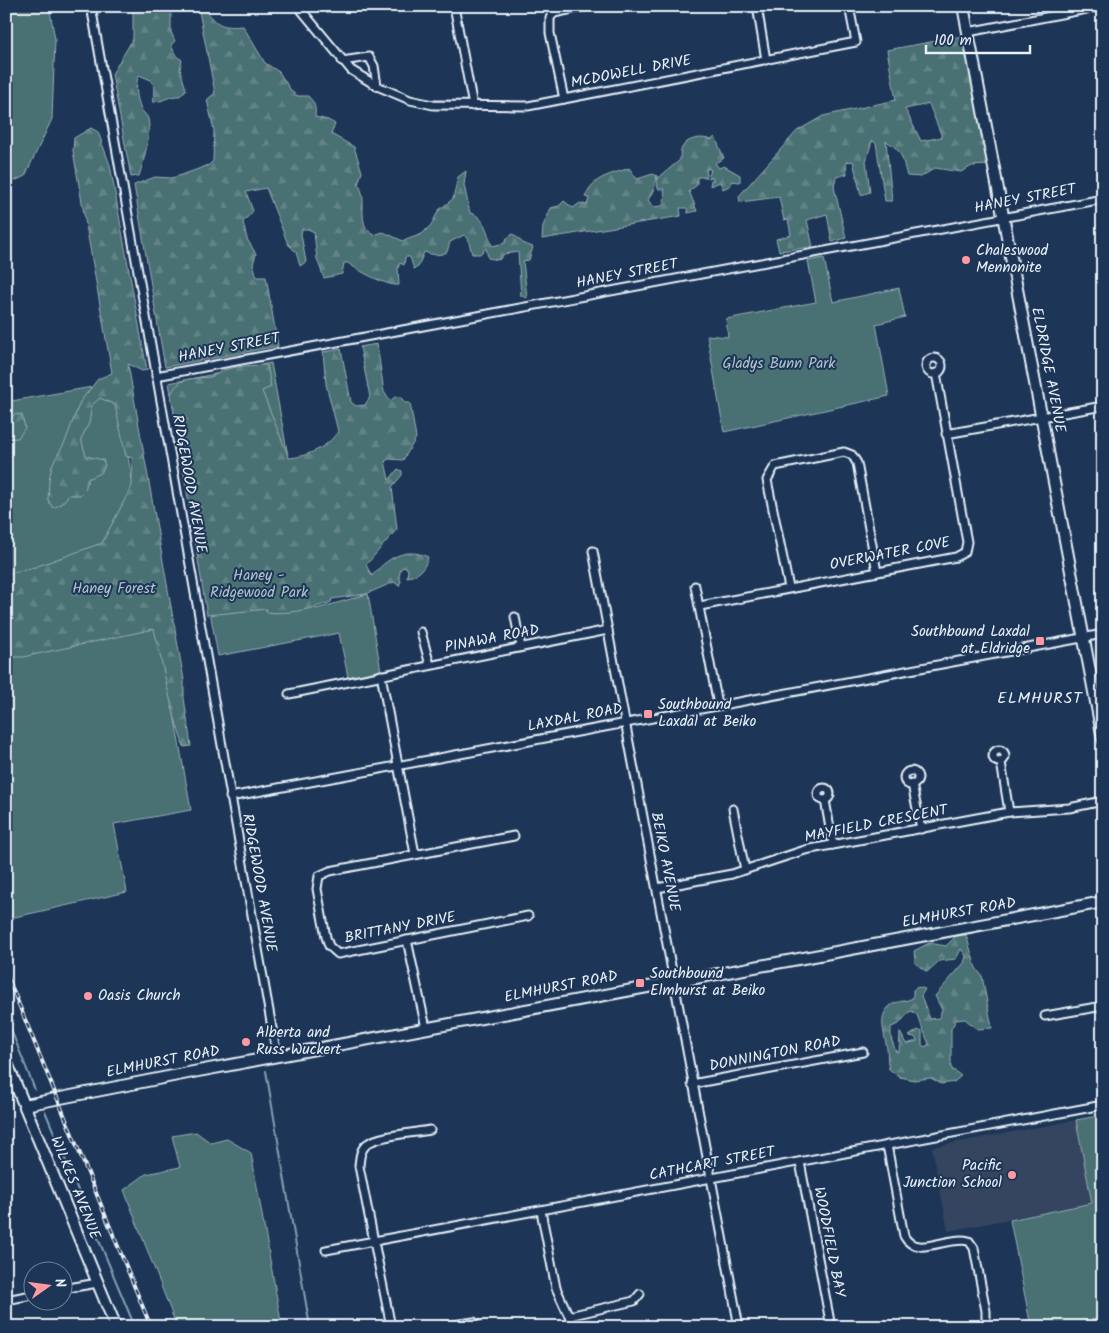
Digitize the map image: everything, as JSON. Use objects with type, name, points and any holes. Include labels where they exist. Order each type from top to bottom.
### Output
[{"type":"street","name":"RIDGEWOOD AVENUE","points":[[91,6],[277,1056]]},
{"type":"street","name":"MCDOWELL DRIVE","points":[[298,6],[342,61],[356,74],[377,86],[422,104],[473,106],[521,106],[564,99],[856,42],[849,6]]},
{"type":"street","points":[[454,6],[473,106]]},
{"type":"street","points":[[564,99],[548,24],[554,13],[587,6]]},
{"type":"street","points":[[757,6],[766,60]]},
{"type":"street","name":"ELDRIDGE AVENUE","points":[[963,6],[1103,739]]},
{"type":"street","points":[[968,32],[1102,6]]},
{"type":"street","points":[[342,61],[363,56],[369,57],[374,66],[377,86]]},
{"type":"street","name":"HANEY STREET","points":[[156,376],[1103,199]]},
{"type":"street","name":"OVERWATER COVE","points":[[700,606],[956,557],[965,552],[967,542],[936,373]]},
{"type":"street","points":[[946,434],[1103,406]]},
{"type":"street","points":[[789,588],[768,480],[770,472],[775,466],[844,452],[852,455],[857,463],[877,572]]},
{"type":"street","name":"BEIKO AVENUE","points":[[593,551],[657,888],[672,981],[739,1327]]},
{"type":"street","points":[[695,586],[718,705]]},
{"type":"street","points":[[515,617],[522,647]]},
{"type":"street","name":"PINAWA ROAD","points":[[289,694],[430,664],[608,630]]},
{"type":"street","points":[[421,632],[430,664]]},
{"type":"street","name":"LAXDAL ROAD","points":[[230,797],[1103,634]]},
{"type":"street","points":[[381,675],[415,854]]},
{"type":"street","points":[[1001,762],[1009,812]]},
{"type":"street","points":[[912,784],[921,829]]},
{"type":"street","points":[[825,800],[833,845]]},
{"type":"street","name":"MAYFIELD CRESCENT","points":[[657,888],[745,870],[805,850],[1009,812],[1069,808],[1103,801]]},
{"type":"street","points":[[733,809],[745,870]]},
{"type":"street","name":"BRITTANY DRIVE","points":[[514,836],[330,871],[319,876],[317,881],[326,937],[333,952],[346,953],[528,916]]},
{"type":"street","name":"ELMHURST ROAD","points":[[25,1105],[672,981],[1103,902]]},
{"type":"street","points":[[407,940],[426,1028]]},
{"type":"street","points":[[1045,1016],[1103,1006]]},
{"type":"street","name":"DONNINGTON ROAD","points":[[692,1084],[863,1052]]},
{"type":"street","name":"WILKES AVENUE","points":[[6,1061],[116,1327]]},
{"type":"street","name":"CATHCART STREET","points":[[326,1250],[1103,1105]]},
{"type":"street","points":[[391,1327],[359,1166],[360,1154],[367,1144],[378,1139],[430,1130]]},
{"type":"street","points":[[887,1145],[904,1236],[907,1242],[918,1247],[962,1239],[969,1241],[974,1248],[986,1311],[986,1321],[982,1327]]},
{"type":"street","name":"WOODFIELD BAY","points":[[800,1162],[831,1327]]},
{"type":"street","points":[[540,1211],[556,1288],[574,1327]]},
{"type":"street","points":[[72,1287],[98,1283]]},
{"type":"street","points":[[568,1316],[634,1301],[640,1294]]},
{"type":"street","points":[[6,1300],[22,1297]]},
{"type":"street","points":[[439,1327],[474,1322],[478,1327]]},
{"type":"shaded area","name":"Pacific Junction School","points":[[1076,1120],[1092,1203],[948,1231],[932,1147]]},
{"type":"green space","points":[[6,6],[49,6],[55,39],[52,119],[25,176],[6,185]]},
{"type":"green space","points":[[150,6],[171,6],[171,32],[175,41],[171,45],[176,56],[182,60],[180,69],[186,90],[180,96],[153,102],[155,88],[151,80],[139,75],[136,88],[137,96],[141,109],[147,116],[149,131],[139,176],[131,177],[112,74],[133,39],[133,10]]},
{"type":"green space","points":[[198,6],[220,24],[225,26],[243,26],[265,63],[279,72],[292,92],[298,96],[308,96],[314,105],[315,117],[335,124],[331,134],[354,147],[362,172],[358,184],[363,197],[363,218],[368,230],[374,235],[383,232],[403,241],[422,234],[431,225],[439,210],[453,199],[458,177],[466,171],[464,185],[470,213],[482,221],[492,246],[505,243],[507,238],[513,234],[524,244],[533,247],[529,260],[523,261],[527,298],[521,296],[518,252],[504,254],[499,260],[488,258],[486,248],[480,254],[472,254],[468,238],[464,235],[450,242],[447,252],[436,255],[424,252],[418,267],[414,269],[410,257],[405,257],[404,265],[400,263],[398,268],[399,285],[380,281],[348,263],[344,263],[342,274],[324,278],[317,259],[314,232],[302,229],[301,234],[306,262],[300,266],[296,252],[288,244],[266,188],[246,192],[253,211],[243,222],[247,239],[256,254],[253,264],[257,277],[266,277],[278,346],[165,367],[134,185],[155,177],[171,178],[182,175],[209,165],[213,161],[214,130],[207,100],[215,93]]},
{"type":"green space","points":[[968,35],[989,165],[972,166],[961,172],[935,168],[921,177],[907,176],[899,152],[886,141],[892,201],[885,201],[876,143],[872,141],[866,161],[870,192],[861,195],[853,161],[846,162],[847,174],[836,177],[834,187],[846,238],[832,242],[827,214],[807,220],[813,247],[779,251],[776,239],[791,235],[788,219],[784,220],[779,197],[740,202],[739,196],[797,131],[823,116],[896,100],[887,50]],"holes":[[[929,104],[942,137],[921,141],[905,109]]]},
{"type":"green space","name":"Haney Forest","points":[[91,128],[98,132],[110,165],[147,370],[142,371],[128,364],[184,680],[184,698],[191,746],[184,747],[179,732],[154,629],[23,657],[6,657],[6,574],[35,567],[102,543],[132,486],[132,458],[126,456],[115,405],[100,398],[92,405],[89,423],[81,439],[86,456],[103,460],[105,466],[101,473],[88,479],[85,490],[80,495],[69,495],[61,504],[53,508],[48,500],[52,465],[65,442],[80,402],[98,379],[112,373],[73,151],[74,138]]},
{"type":"green space","points":[[715,137],[724,158],[715,163],[719,168],[724,166],[740,175],[740,182],[731,181],[731,185],[723,189],[720,182],[710,186],[711,180],[714,180],[712,177],[708,178],[711,170],[707,168],[706,177],[697,177],[697,185],[689,191],[697,211],[688,213],[687,208],[680,208],[681,216],[542,239],[543,226],[551,208],[559,206],[564,201],[573,208],[580,203],[587,205],[589,198],[585,197],[588,190],[598,180],[629,168],[637,179],[653,174],[657,176],[654,190],[648,200],[653,207],[662,206],[664,202],[664,189],[658,189],[657,179],[680,160],[681,149],[687,142],[699,138],[711,140]]},
{"type":"green space","name":"Gladys Bunn Park","points":[[824,258],[833,302],[899,288],[905,317],[876,324],[889,396],[724,432],[707,335],[728,337],[726,319],[816,302],[808,261]]},
{"type":"green space","points":[[377,344],[384,392],[390,401],[400,396],[405,403],[410,403],[416,438],[403,460],[389,459],[385,461],[389,480],[398,469],[402,471],[402,475],[392,487],[397,529],[366,565],[372,576],[383,564],[397,556],[412,553],[428,557],[425,565],[418,573],[407,577],[408,570],[406,567],[401,568],[399,586],[394,582],[366,594],[332,599],[331,602],[308,609],[274,613],[266,612],[267,609],[207,615],[171,395],[174,389],[182,381],[214,376],[224,370],[245,366],[267,365],[271,387],[262,391],[289,458],[296,457],[310,453],[323,446],[338,431],[326,384],[323,352],[341,349],[351,402],[356,406],[365,405],[370,397],[360,347]]},
{"type":"green space","name":"Haney - Ridgewood Park","points":[[271,363],[316,609],[368,594],[381,671],[348,677],[339,633],[218,656],[169,383]]},
{"type":"green space","points":[[115,383],[191,810],[114,824],[127,892],[6,919],[6,402]]},
{"type":"green space","points":[[15,414],[22,415],[25,428],[18,438],[6,439],[7,421]]},
{"type":"green space","points":[[966,935],[976,968],[982,976],[992,1028],[977,1029],[965,1019],[956,1020],[951,1029],[951,1068],[961,1076],[954,1082],[941,1084],[931,1078],[914,1080],[900,1077],[889,1069],[888,1066],[883,1030],[885,1012],[895,1003],[913,998],[913,990],[918,987],[925,989],[921,996],[930,1019],[939,1018],[942,1010],[935,996],[964,963],[966,956],[961,949],[956,959],[939,961],[927,972],[915,963],[914,951],[929,943],[946,946],[956,936]],"holes":[[[912,1011],[917,1015],[929,1044],[925,1047],[922,1045],[922,1032],[918,1030],[909,1036],[915,1037],[917,1041],[906,1044],[900,1032],[899,1052],[896,1052],[891,1038],[891,1027],[899,1024],[909,1012]]]},
{"type":"green space","points":[[1103,1115],[1103,1327],[1031,1327],[1010,1220],[1092,1203],[1076,1120]]},
{"type":"green space","points":[[196,1132],[211,1143],[227,1139],[251,1153],[282,1327],[177,1327],[124,1190],[146,1174],[180,1167],[172,1136]]},
{"type":"waterway","points":[[6,1017],[35,1090]]},
{"type":"waterway","points":[[266,1071],[310,1327]]},
{"type":"waterway","points":[[45,1111],[135,1327]]},
{"type":"railway","points":[[6,973],[151,1327]]},
{"type":"place","name":"Chaleswood Mennonite","points":[[966,260]]},
{"type":"place","name":"Southbound Laxdal at Eldridge","points":[[1040,641]]},
{"type":"place","name":"Southbound Laxdal at Beiko","points":[[648,714]]},
{"type":"place","name":"Southbound Elmhurst at Beiko","points":[[640,983]]},
{"type":"place","name":"Oasis Church","points":[[88,996]]},
{"type":"place","name":"Alberta and Russ Wuckert","points":[[246,1042]]},
{"type":"place","name":"Pacific Junction School","points":[[1012,1175]]},
{"type":"district","name":"ELMHURST","points":[[1040,698]]}]
